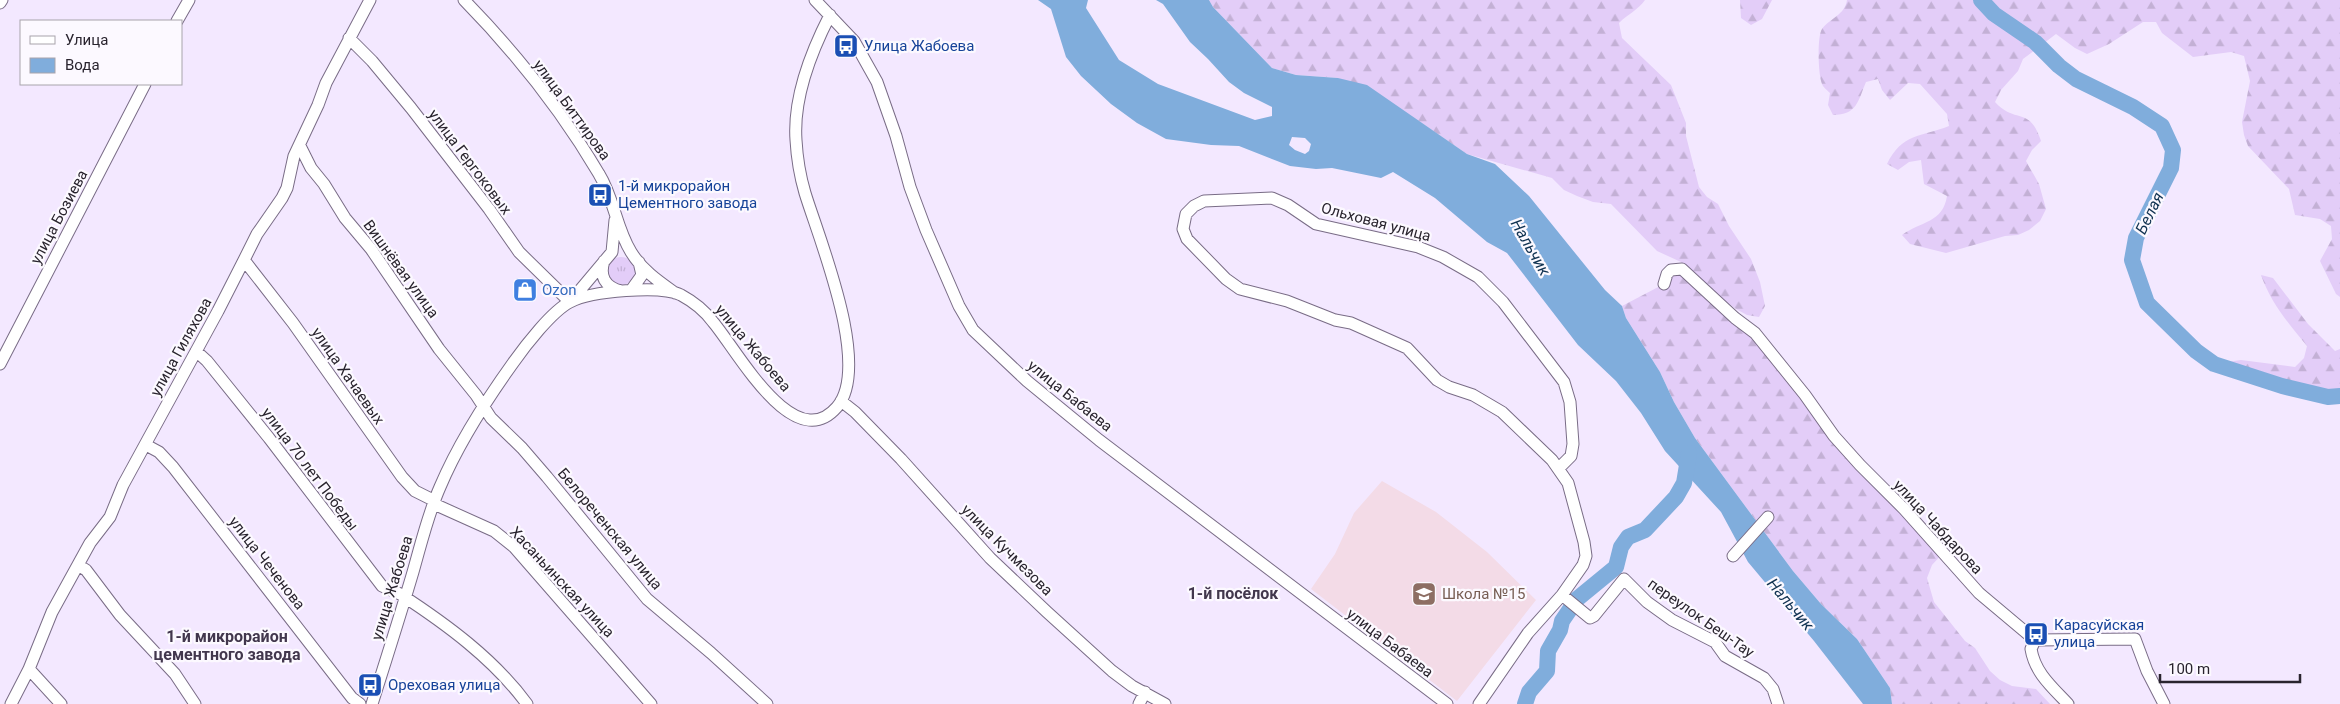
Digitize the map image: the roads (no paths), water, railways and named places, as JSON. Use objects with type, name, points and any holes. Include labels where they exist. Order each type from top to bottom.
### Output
[{"type":"street","points":[[179,20],[189,0]]},
{"type":"street","name":"улица Гиляхова","points":[[11,704],[29,669],[52,612],[90,543],[110,518],[123,485],[258,234],[282,198],[287,188],[294,156],[326,83],[370,0]]},
{"type":"street","name":"улица Биттирова","points":[[464,0],[505,46],[563,120],[600,175],[635,256],[654,278],[675,292]]},
{"type":"street","name":"улица Бабаева","points":[[815,0],[854,41],[877,82],[896,136],[910,187],[926,230],[959,306],[973,330],[1021,376],[1099,440],[1447,704]]},
{"type":"street","points":[[830,15],[810,58],[796,116],[795,138],[801,179],[833,273],[841,309],[848,363],[847,383],[842,401]]},
{"type":"street","name":"улица Гергоковых","points":[[349,38],[372,61],[411,108],[489,209],[519,252],[570,302]]},
{"type":"street","name":"улица Бозиева","points":[[0,364],[143,85]]},
{"type":"street","name":"Вишнёвая улица","points":[[300,146],[311,168],[324,184],[345,218],[372,249],[439,349],[483,406]]},
{"type":"street","name":"Ольховая улица","points":[[1479,704],[1528,632],[1564,598],[1586,556],[1570,489],[1559,468],[1502,412],[1473,395],[1449,387],[1437,380],[1407,348],[1351,324],[1234,285],[1216,270],[1187,239],[1183,228],[1186,214],[1194,206],[1204,201],[1272,198],[1288,205],[1316,224],[1418,248],[1443,257],[1478,277],[1503,302],[1564,382],[1570,402],[1573,444],[1571,456],[1559,468]]},
{"type":"street","points":[[570,302],[612,252],[615,236],[615,211]]},
{"type":"street","points":[[604,261],[602,269],[604,280],[612,288],[627,290],[642,275],[635,256],[625,251],[612,252]]},
{"type":"street","name":"улица Хачаевых","points":[[244,260],[293,323],[402,477],[416,492],[434,502]]},
{"type":"street","name":"улица Чабдарова","points":[[1664,284],[1667,274],[1671,270],[1685,271],[1735,318],[1755,333],[1816,410],[1834,436],[1860,465],[1904,509],[1979,593],[2035,640]]},
{"type":"street","name":"улица Жабоева","points":[[374,703],[434,502],[451,462],[483,406],[526,345],[540,329],[570,302],[604,293],[627,290],[675,292],[704,312],[761,386],[798,419],[808,421],[819,420],[832,412],[842,401]]},
{"type":"street","name":"улица 70 лет Победы","points":[[196,351],[207,361],[269,438],[382,586],[430,614],[477,651],[509,682],[527,704]]},
{"type":"street","name":"улица Кучмезова","points":[[842,401],[901,459],[998,565],[1099,660],[1132,686],[1165,704]]},
{"type":"street","name":"Белореченская улица","points":[[483,406],[491,418],[547,477],[647,599],[711,652],[767,704]]},
{"type":"street","name":"улица Чеченова","points":[[146,445],[159,452],[173,468],[352,698],[360,704]]},
{"type":"street","name":"Хасаньинская улица","points":[[434,502],[494,531],[514,547],[584,624],[651,704]]},
{"type":"street","points":[[1734,555],[1767,519]]},
{"type":"street","points":[[78,565],[86,570],[120,615],[175,674],[195,704]]},
{"type":"street","name":"переулок Беш-Тау","points":[[1564,598],[1590,618],[1594,616],[1624,579],[1647,602],[1667,616],[1715,642],[1725,656],[1764,678],[1773,689],[1778,704]]},
{"type":"street","points":[[2068,704],[2045,681],[2039,672],[2031,649],[2035,640],[2135,639],[2146,671],[2164,704]]},
{"type":"street","points":[[29,669],[60,704]]},
{"type":"street","points":[[1139,704],[1145,692]]},
{"type":"water","name":"Нальчик","points":[[1038,0],[1088,0],[1086,8],[1119,60],[1158,84],[1255,120],[1272,116],[1272,107],[1244,93],[1229,82],[1190,42],[1163,4],[1156,0],[1209,0],[1213,7],[1272,68],[1296,75],[1338,78],[1367,85],[1467,154],[1495,164],[1529,196],[1605,290],[1622,306],[1626,318],[1660,372],[1674,402],[1695,438],[1793,571],[1821,604],[1857,639],[1890,688],[1892,704],[1863,704],[1814,641],[1748,562],[1721,512],[1665,451],[1641,413],[1616,381],[1578,345],[1507,253],[1487,242],[1435,198],[1393,172],[1381,178],[1332,168],[1316,169],[1290,166],[1239,146],[1211,145],[1166,139],[1137,123],[1111,104],[1081,76],[1066,57],[1051,9]],"holes":[[[1292,137],[1305,138],[1311,144],[1309,151],[1305,154],[1289,145]]]},
{"type":"waterway","name":"Белая","points":[[1981,0],[1994,14],[2035,42],[2059,66],[2076,79],[2133,107],[2162,126],[2173,150],[2171,168],[2136,238],[2132,260],[2147,303],[2196,351],[2214,364],[2282,386],[2328,397],[2340,396]]},
{"type":"waterway","points":[[1525,704],[1529,692],[1547,671],[1548,651],[1560,630],[1562,621],[1577,599],[1616,567],[1621,547],[1628,537],[1645,530],[1676,497],[1684,483],[1689,453]]},
{"type":"place","name":"Улица Жабоева","points":[[846,46]]},
{"type":"place","name":"1-й микрорайон Цементного завода","points":[[600,195]]},
{"type":"place","name":"Ozon","points":[[525,290]]},
{"type":"place","name":"Школа №15","points":[[1424,594]]},
{"type":"place","name":"Карасуйская улица","points":[[2036,634]]},
{"type":"place","name":"Ореховая улица","points":[[370,685]]},
{"type":"district","name":"1-й посёлок","points":[[1233,593]]},
{"type":"district","name":"1-й микрорайон цементного завода","points":[[227,645]]}]
